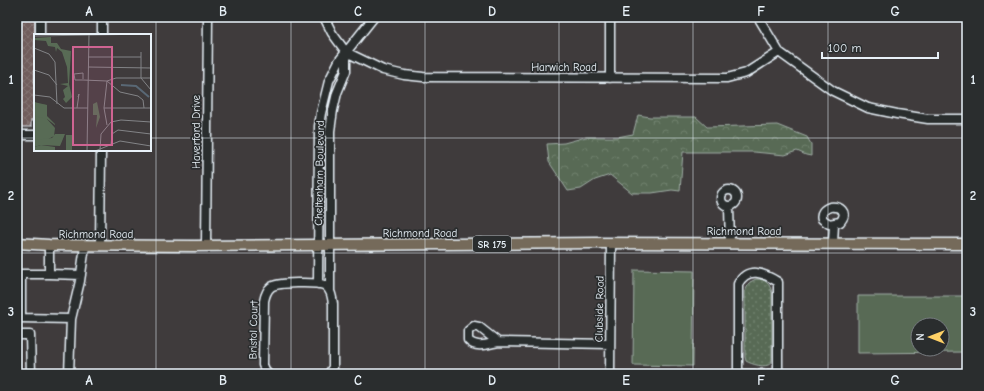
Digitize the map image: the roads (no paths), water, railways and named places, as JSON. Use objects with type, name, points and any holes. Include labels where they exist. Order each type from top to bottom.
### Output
[{"type":"main road","name":"Richmond Road","points":[[17,244],[49,246],[206,246],[610,243],[967,244]]},
{"type":"street","points":[[40,17],[40,34]]},
{"type":"street","points":[[102,17],[102,34]]},
{"type":"street","name":"Haverford Drive","points":[[206,246],[208,17]]},
{"type":"street","points":[[324,17],[332,33],[346,52]]},
{"type":"street","points":[[328,374],[333,367],[333,304],[330,291],[325,286],[318,284],[319,126],[329,81],[339,61],[374,17]]},
{"type":"street","points":[[610,17],[610,78]]},
{"type":"street","points":[[758,17],[779,52],[833,91],[868,108],[928,119],[967,119]]},
{"type":"street","name":"Harwich Road","points":[[346,52],[383,70],[410,76],[610,78],[728,78],[746,73],[779,52]]},
{"type":"street","name":"Cheltenham Boulevard","points":[[330,291],[330,131],[332,110],[346,71],[346,52]]},
{"type":"street","points":[[17,135],[34,135]]},
{"type":"street","points":[[100,246],[101,151]]},
{"type":"street","points":[[729,206],[730,243]]},
{"type":"street","points":[[833,243],[834,224]]},
{"type":"street","name":"Clubside Road","points":[[610,243],[610,374]]},
{"type":"street","points":[[49,246],[49,274]]},
{"type":"street","points":[[69,374],[70,319],[81,275],[84,246]]},
{"type":"street","points":[[757,272],[763,273],[778,282],[780,374],[737,374],[738,284],[741,279],[746,276],[757,272]]},
{"type":"street","points":[[70,319],[21,318],[21,274],[81,275]]},
{"type":"street","name":"Bristol Court","points":[[268,374],[263,365],[264,300],[267,291],[270,287],[278,284],[318,284]]},
{"type":"street","points":[[17,335],[30,335],[30,374]]},
{"type":"street","points":[[498,342],[610,344]]}]
